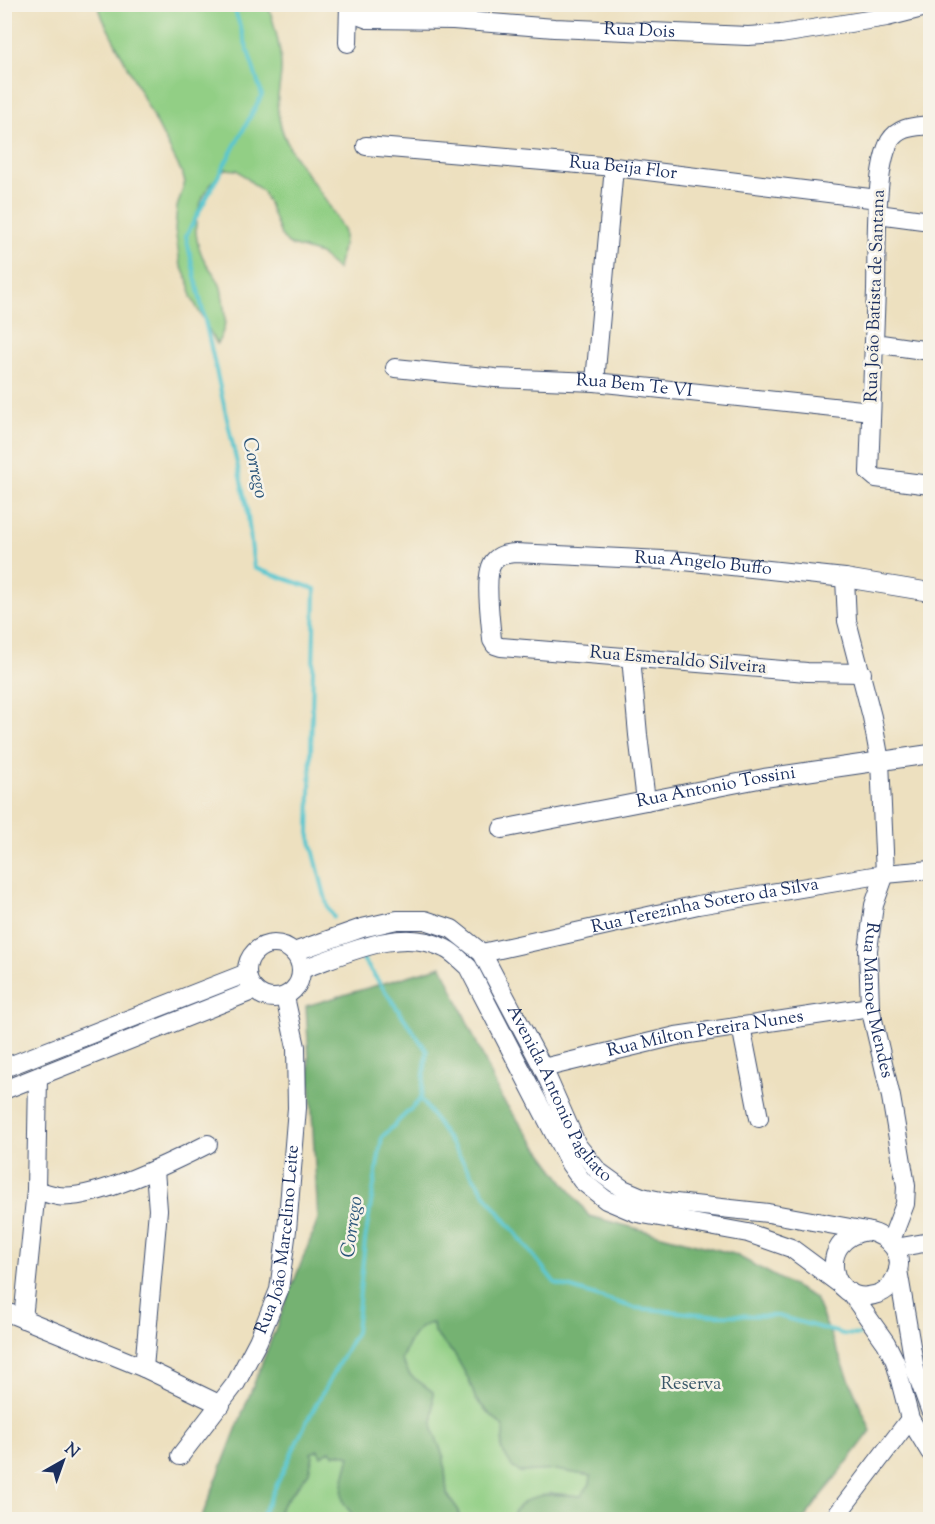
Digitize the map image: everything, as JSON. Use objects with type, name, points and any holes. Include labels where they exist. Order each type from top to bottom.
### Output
[{"type":"street","name":"Rua Dois","points":[[349,8],[369,19],[452,12],[565,28],[748,36],[781,34],[887,17],[930,6]]},
{"type":"street","points":[[348,43],[349,8]]},
{"type":"street","name":"Rua João Batista de Santana","points":[[930,125],[908,127],[898,132],[884,153],[878,207],[868,472],[876,478],[930,485]]},
{"type":"street","name":"Rua Beija Flor","points":[[366,146],[614,168],[878,207],[930,221]]},
{"type":"street","points":[[595,382],[614,168]]},
{"type":"street","points":[[874,344],[930,351]]},
{"type":"street","name":"Rua Bem Te VI","points":[[395,368],[495,378],[595,382],[871,411]]},
{"type":"street","name":"Rua Angelo Buffo","points":[[495,645],[492,640],[488,576],[492,563],[501,555],[515,553],[684,561],[845,578],[930,592]]},
{"type":"street","name":"Rua Manoel Mendes","points":[[845,578],[847,621],[862,673],[880,761],[885,874],[874,905],[868,950],[870,1007],[891,1097],[906,1186],[905,1204],[892,1245]]},
{"type":"street","name":"Rua Esmeraldo Silveira","points":[[495,645],[807,672],[862,673]]},
{"type":"street","points":[[632,657],[646,801]]},
{"type":"street","name":"Rua Antonio Tossini","points":[[502,829],[764,778],[930,754]]},
{"type":"street","name":"Rua Terezinha Sotero da Silva","points":[[482,953],[698,905],[885,874],[930,870]]},
{"type":"street","name":"Avenida Antonio Pagliato","points":[[294,952],[362,928],[397,920],[425,921],[452,929],[482,953],[543,1068],[577,1145],[598,1171],[622,1189],[642,1197],[666,1202],[768,1214],[867,1231]]},
{"type":"street","name":"Avenida Antonio Pagliato","points":[[302,969],[401,939],[426,941],[448,950],[468,967],[570,1164],[582,1181],[606,1200],[637,1213],[748,1233],[791,1248],[846,1289],[886,1343],[894,1361],[910,1419],[930,1452]]},
{"type":"street","points":[[267,944],[286,946],[294,952],[302,969],[298,985],[285,997],[269,998],[255,990],[249,982],[247,973],[252,955],[267,944]]},
{"type":"street","points":[[4,1068],[247,973]]},
{"type":"street","points":[[4,1089],[255,990]]},
{"type":"street","name":"Rua João Marcelino Leite","points":[[180,1456],[236,1383],[258,1341],[279,1290],[287,1230],[297,1108],[296,1047],[285,997]]},
{"type":"street","name":"Rua Milton Pereira Nunes","points":[[543,1068],[676,1036],[870,1007]]},
{"type":"street","points":[[741,1026],[759,1118]]},
{"type":"street","points":[[23,1319],[36,1190],[38,1077]]},
{"type":"street","points":[[36,1190],[59,1196],[92,1192],[155,1170],[208,1144]]},
{"type":"street","points":[[144,1368],[158,1210],[155,1170]]},
{"type":"street","points":[[898,1270],[889,1288],[880,1294],[860,1296],[846,1289],[836,1277],[833,1266],[834,1256],[846,1238],[856,1233],[867,1231],[878,1234],[892,1245],[898,1258],[898,1270],[915,1369],[930,1410]]},
{"type":"street","points":[[892,1245],[930,1242]]},
{"type":"street","points":[[4,1311],[144,1368],[221,1405]]},
{"type":"street","points":[[833,1520],[910,1419]]},
{"type":"green space","points":[[98,5],[268,5],[280,55],[281,72],[277,106],[283,132],[295,157],[336,217],[343,231],[344,242],[338,270],[320,254],[288,244],[281,235],[263,192],[237,170],[225,169],[203,196],[196,229],[197,241],[203,257],[222,290],[225,323],[217,344],[191,297],[190,286],[180,263],[175,229],[177,207],[185,182],[182,173]]},
{"type":"green space","name":"Reserva","points":[[442,966],[502,1099],[589,1216],[734,1254],[815,1298],[871,1431],[804,1519],[511,1519],[522,1503],[531,1498],[550,1495],[581,1496],[590,1484],[591,1476],[557,1470],[520,1472],[513,1468],[501,1448],[504,1431],[502,1426],[476,1400],[469,1380],[455,1355],[434,1333],[433,1323],[416,1332],[401,1360],[410,1375],[433,1392],[433,1430],[444,1458],[447,1494],[459,1511],[459,1519],[354,1519],[345,1505],[342,1492],[350,1456],[340,1453],[333,1455],[330,1451],[321,1456],[318,1450],[311,1453],[313,1456],[309,1472],[274,1519],[201,1519],[318,1220],[306,1006]]},
{"type":"green space","points":[[930,1264],[930,1352],[924,1298],[926,1265]]},
{"type":"green space","points":[[433,1323],[434,1333],[455,1355],[469,1380],[476,1400],[502,1426],[504,1431],[501,1448],[520,1472],[557,1470],[591,1476],[590,1484],[581,1496],[551,1493],[512,1516],[511,1519],[459,1519],[459,1511],[447,1494],[444,1458],[433,1430],[433,1392],[410,1375],[401,1360],[416,1332]]},
{"type":"green space","points":[[318,1450],[351,1456],[342,1492],[344,1503],[354,1519],[274,1520],[283,1504],[309,1472],[310,1453]]},
{"type":"waterway","name":"Corrego","points":[[233,4],[262,95],[186,236],[247,508],[254,568],[315,589],[309,833],[328,908],[334,917]]},
{"type":"waterway","name":"Corrego","points":[[260,1520],[305,1425],[356,1332],[365,1240],[382,1137],[421,1099],[427,1051],[360,955]]},
{"type":"waterway","points":[[421,1099],[487,1197],[555,1283],[635,1308],[711,1315],[778,1316],[843,1334],[859,1335]]}]
